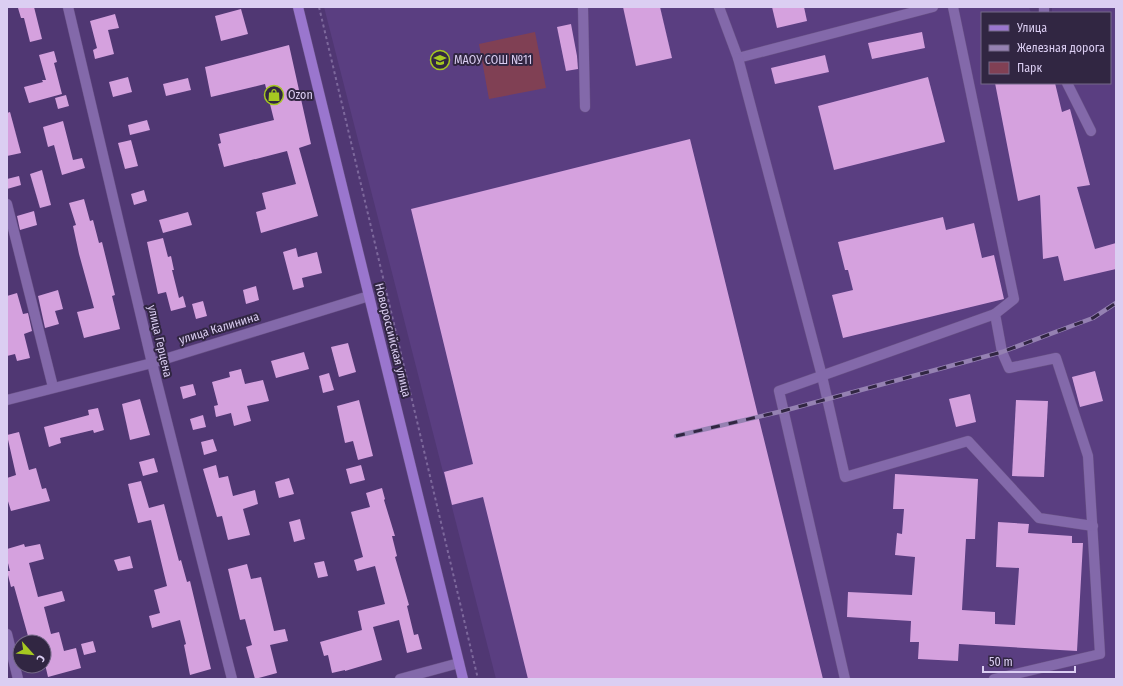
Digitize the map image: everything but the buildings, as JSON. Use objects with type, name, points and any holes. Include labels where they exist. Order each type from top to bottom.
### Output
[{"type":"main road","name":"Новороссийская улица","points":[[298,7],[463,679]]},
{"type":"street","name":"улица Герцена","points":[[68,7],[152,363],[232,679]]},
{"type":"street","points":[[583,7],[586,107]]},
{"type":"street","points":[[719,7],[738,58],[822,376],[845,477],[968,441],[1039,518],[1093,526]]},
{"type":"street","points":[[738,58],[933,7]]},
{"type":"street","points":[[845,679],[779,391],[995,314],[1014,299],[953,7]]},
{"type":"street","points":[[1067,84],[1090,131]]},
{"type":"street","points":[[7,204],[53,388]]},
{"type":"street","name":"улица Калинина","points":[[7,400],[152,363],[369,296]]},
{"type":"street","points":[[994,679],[1100,654],[1088,456],[1056,358],[1009,368],[1002,352],[995,314]]},
{"type":"street","points":[[7,634],[18,679]]},
{"type":"street","points":[[400,679],[459,663]]},
{"type":"path","points":[[319,7],[478,679]]},
{"type":"shaded area","points":[[324,7],[1029,7],[1031,12],[981,12],[981,84],[1111,84],[1111,12],[1052,12],[1052,7],[1116,7],[1116,679],[496,679]]},
{"type":"green space","points":[[535,32],[546,88],[489,99],[479,44]]},
{"type":"railway","points":[[676,436],[783,411],[1002,352],[1093,318],[1116,303]]},
{"type":"place","name":"МАОУ СОШ №11","points":[[440,60]]},
{"type":"place","name":"Ozon","points":[[274,95]]}]
